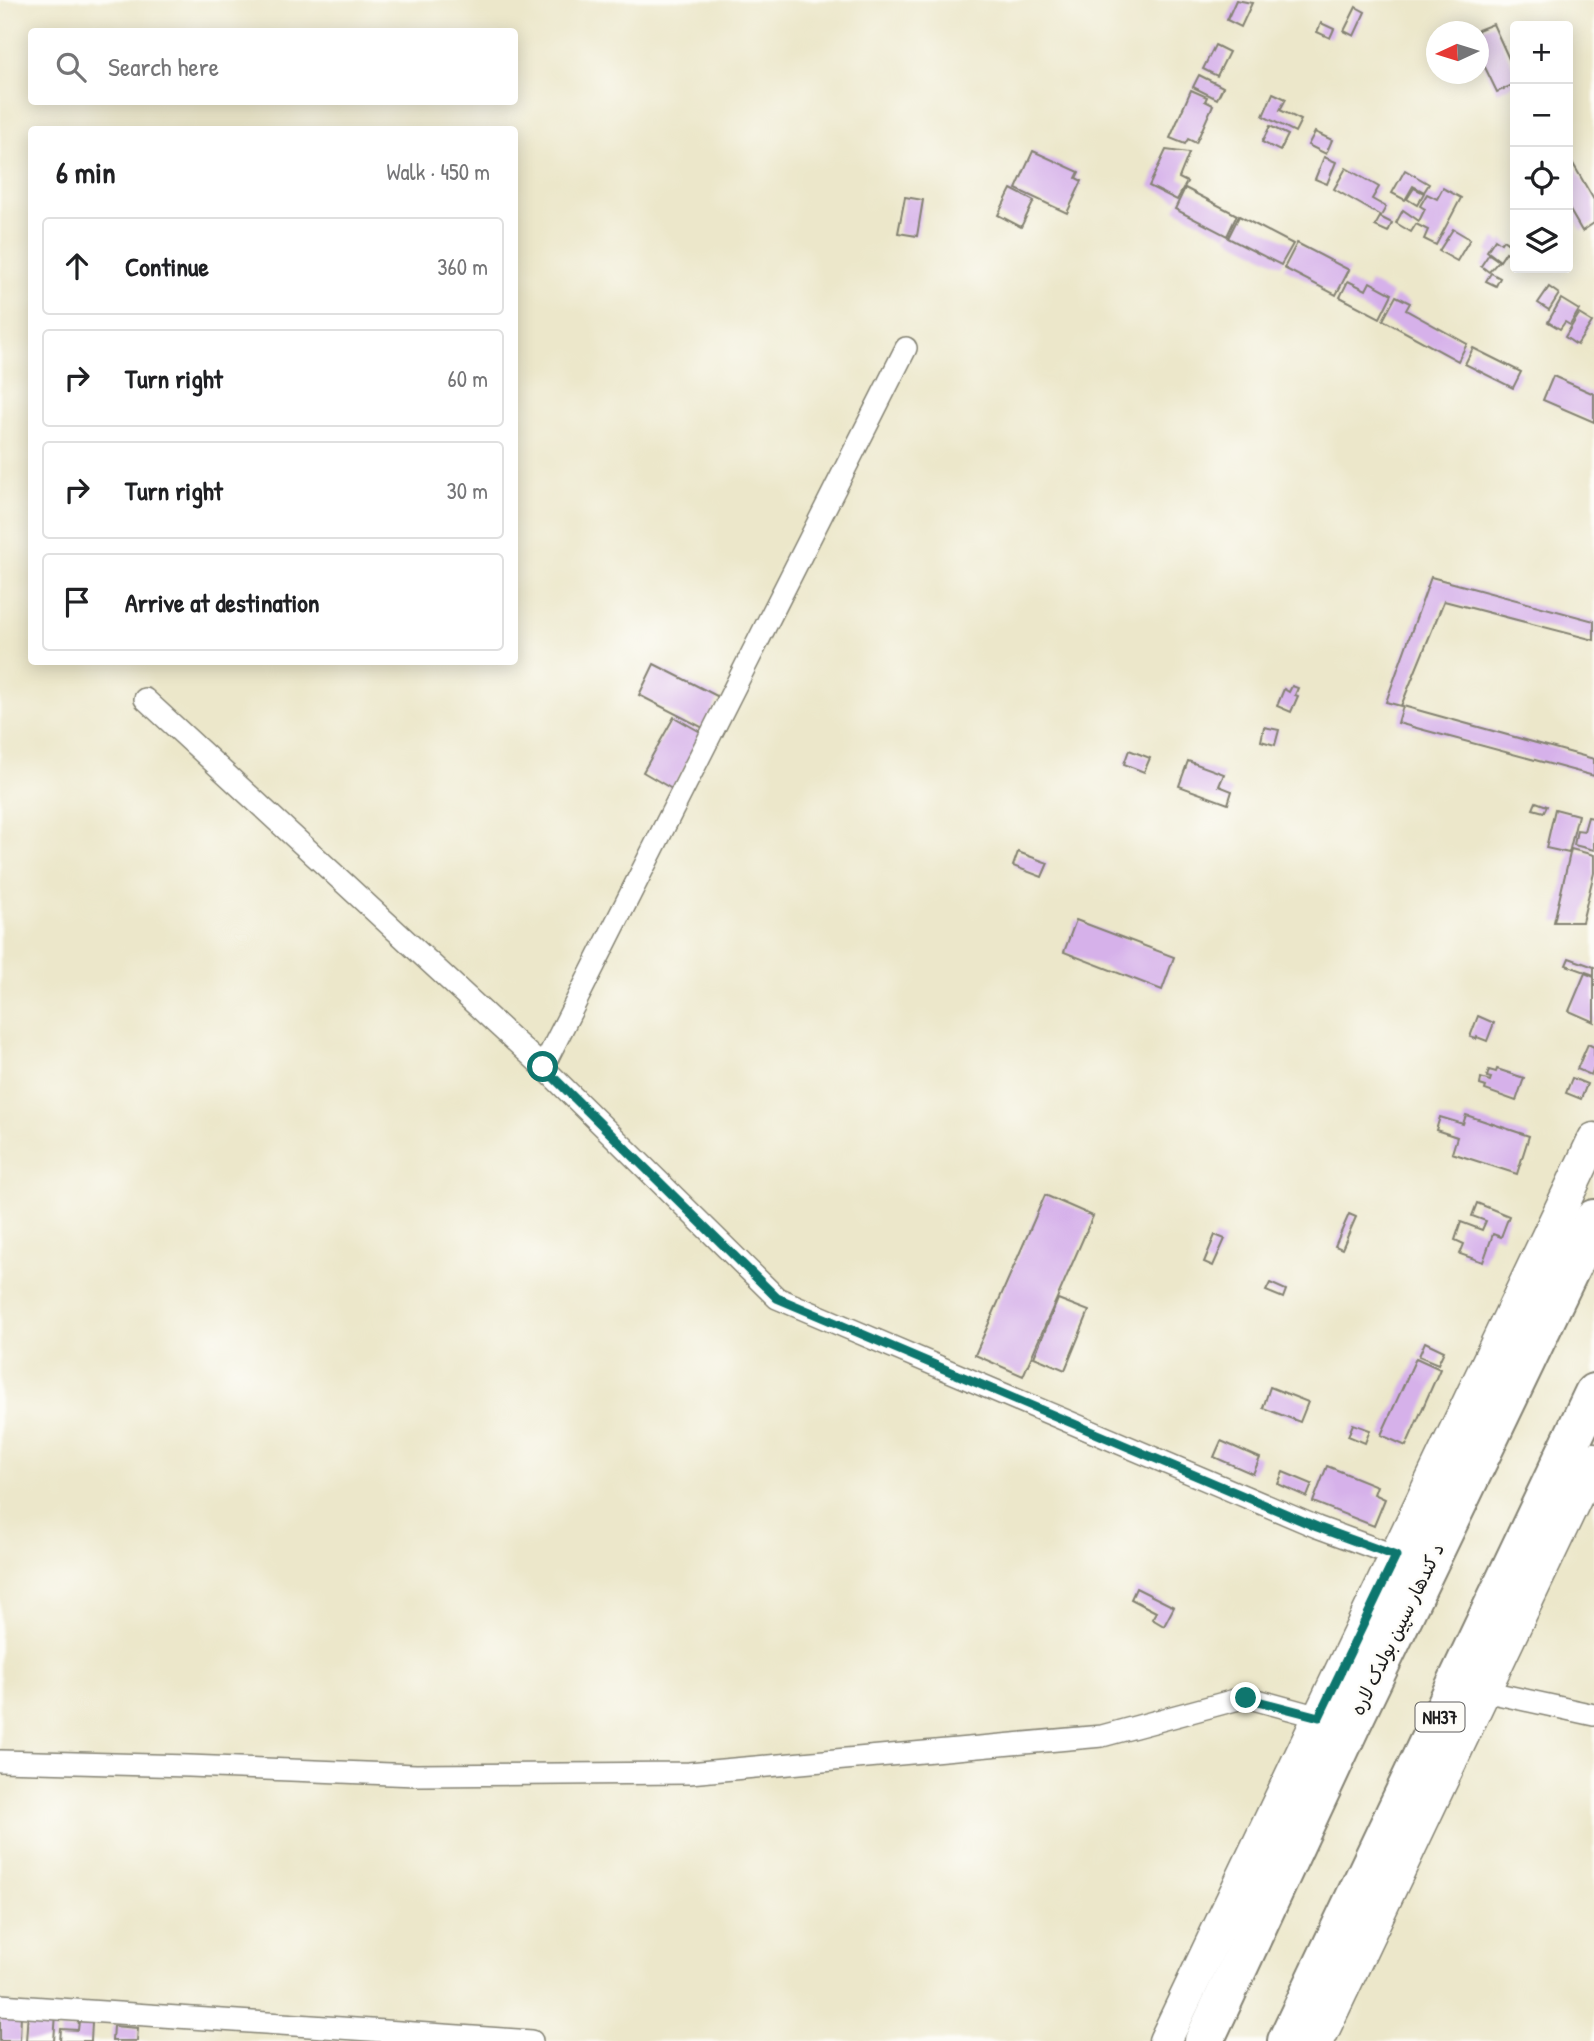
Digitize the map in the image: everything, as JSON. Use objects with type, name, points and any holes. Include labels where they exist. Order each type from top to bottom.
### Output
[{"type":"highway","name":"د کندهار سپین بولدک لاره","points":[[1204,2041],[1351,1725],[1594,1219]]},
{"type":"highway","name":"NH37","points":[[1287,2041],[1594,1392]]},
{"type":"street","points":[[543,1067],[906,348]]},
{"type":"street","points":[[145,699],[543,1067],[777,1298],[1317,1527],[1396,1556]]},
{"type":"street","points":[[1165,2041],[1594,1139]]},
{"type":"street","points":[[1318,2041],[1593,1462]]},
{"type":"street","points":[[1484,1691],[1594,1715]]},
{"type":"street","points":[[0,1761],[416,1775],[689,1773],[1102,1735],[1246,1698],[1319,1717]]},
{"type":"street","points":[[0,2005],[532,2041]]},
{"type":"building","points":[[1236,0],[1252,3],[1241,27],[1227,20]]},
{"type":"building","points":[[1356,7],[1365,12],[1354,36],[1344,31]]},
{"type":"building","points":[[1321,23],[1334,29],[1330,38],[1317,32]]},
{"type":"building","points":[[1493,24],[1510,61],[1510,86],[1497,92],[1489,76],[1489,26]]},
{"type":"building","points":[[1215,45],[1229,52],[1217,76],[1203,69]]},
{"type":"building","points":[[1199,75],[1223,87],[1217,99],[1193,87]]},
{"type":"building","points":[[1191,90],[1207,97],[1205,101],[1213,105],[1196,143],[1188,139],[1185,144],[1170,138]]},
{"type":"building","points":[[1273,93],[1286,99],[1280,110],[1301,120],[1295,132],[1263,116]]},
{"type":"building","points":[[1270,126],[1288,135],[1280,151],[1262,142]]},
{"type":"building","points":[[1315,132],[1332,140],[1326,154],[1308,145]]},
{"type":"building","points":[[1166,150],[1189,153],[1179,178],[1187,182],[1177,200],[1149,186]]},
{"type":"building","points":[[1033,151],[1079,172],[1076,178],[1082,181],[1067,213],[1016,189]]},
{"type":"building","points":[[1324,157],[1336,162],[1327,184],[1315,179]]},
{"type":"building","points":[[1573,164],[1594,200],[1594,223],[1582,231],[1573,216]]},
{"type":"building","points":[[1346,168],[1379,187],[1372,199],[1386,207],[1381,216],[1334,189]]},
{"type":"building","points":[[1405,170],[1429,184],[1424,192],[1413,186],[1405,200],[1392,193]]},
{"type":"building","points":[[1185,188],[1237,215],[1227,236],[1175,209]]},
{"type":"building","points":[[1414,188],[1424,193],[1417,205],[1407,199]]},
{"type":"building","points":[[1443,188],[1461,198],[1436,245],[1424,239],[1428,230],[1416,224],[1411,232],[1396,223],[1403,210],[1419,221],[1425,209],[1420,206],[1427,194],[1437,199]]},
{"type":"building","points":[[1011,189],[1034,201],[1021,227],[998,215]]},
{"type":"building","points":[[905,197],[923,200],[917,236],[898,233]]},
{"type":"building","points":[[1239,216],[1293,244],[1281,265],[1228,238]]},
{"type":"building","points":[[1380,217],[1392,223],[1388,232],[1375,226]]},
{"type":"building","points":[[1453,229],[1470,239],[1457,261],[1439,251]]},
{"type":"building","points":[[1495,239],[1510,245],[1510,253],[1506,252],[1500,261],[1487,251]]},
{"type":"building","points":[[1297,243],[1349,270],[1336,295],[1284,268]]},
{"type":"building","points":[[1489,254],[1499,261],[1489,272],[1481,266]]},
{"type":"building","points":[[1491,273],[1500,278],[1496,286],[1486,281]]},
{"type":"building","points":[[1348,281],[1366,290],[1370,282],[1392,294],[1380,318],[1340,297]]},
{"type":"building","points":[[1549,287],[1559,294],[1549,310],[1538,303]]},
{"type":"building","points":[[1396,296],[1410,303],[1406,310],[1467,344],[1458,361],[1383,320]]},
{"type":"building","points":[[1561,299],[1579,310],[1570,325],[1565,322],[1560,329],[1548,322]]},
{"type":"building","points":[[1579,314],[1592,322],[1577,345],[1565,337]]},
{"type":"building","points":[[1473,348],[1521,372],[1513,388],[1465,364]]},
{"type":"building","points":[[1553,376],[1594,394],[1594,422],[1543,400]]},
{"type":"building","points":[[1431,577],[1594,621],[1594,640],[1444,601],[1401,706],[1386,702]]},
{"type":"building","points":[[654,664],[719,697],[703,728],[639,695]]},
{"type":"building","points":[[1292,686],[1298,688],[1295,695],[1298,696],[1291,712],[1277,706],[1284,689],[1289,692]]},
{"type":"building","points":[[1403,706],[1594,759],[1594,776],[1398,723]]},
{"type":"building","points":[[674,717],[704,734],[672,789],[643,772]]},
{"type":"building","points":[[1264,727],[1279,730],[1275,745],[1261,741]]},
{"type":"building","points":[[1129,750],[1150,758],[1144,772],[1124,764]]},
{"type":"building","points":[[1188,761],[1224,774],[1219,786],[1232,791],[1228,804],[1179,786]]},
{"type":"building","points":[[1536,802],[1547,806],[1544,812],[1533,809]]},
{"type":"building","points":[[1555,809],[1578,815],[1569,853],[1546,848]]},
{"type":"building","points":[[1588,817],[1594,818],[1594,850],[1574,845],[1577,830],[1584,831]]},
{"type":"building","points":[[1571,849],[1594,855],[1594,873],[1582,922],[1554,922]]},
{"type":"building","points":[[1018,852],[1048,863],[1042,877],[1013,866]]},
{"type":"building","points":[[1076,920],[1174,957],[1162,990],[1064,952]]},
{"type":"building","points":[[1569,958],[1594,967],[1594,975],[1566,965]]},
{"type":"building","points":[[1585,973],[1594,977],[1594,1022],[1569,1011]]},
{"type":"building","points":[[1478,1016],[1494,1023],[1487,1041],[1470,1037]]},
{"type":"building","points":[[1588,1044],[1594,1047],[1594,1068],[1591,1075],[1577,1069]]},
{"type":"building","points":[[1497,1069],[1524,1078],[1516,1101],[1485,1090],[1486,1087],[1480,1085],[1481,1078],[1490,1081],[1491,1078],[1487,1077],[1489,1070],[1496,1072]]},
{"type":"building","points":[[1572,1078],[1587,1084],[1581,1099],[1566,1093]]},
{"type":"building","points":[[1466,1115],[1529,1136],[1517,1174],[1452,1153],[1457,1137],[1436,1130],[1440,1117],[1463,1124]]},
{"type":"building","points":[[1045,1195],[1093,1216],[1023,1376],[975,1355]]},
{"type":"building","points":[[1477,1203],[1509,1216],[1501,1237],[1493,1234],[1483,1262],[1460,1254],[1464,1244],[1455,1240],[1461,1222],[1482,1230],[1486,1221],[1472,1216]]},
{"type":"building","points":[[1349,1214],[1356,1217],[1342,1249],[1335,1246]]},
{"type":"building","points":[[1215,1235],[1225,1239],[1213,1266],[1204,1262]]},
{"type":"building","points":[[1270,1283],[1286,1290],[1283,1298],[1266,1291]]},
{"type":"building","points":[[1058,1299],[1089,1311],[1065,1370],[1034,1357]]},
{"type":"building","points":[[1425,1342],[1444,1351],[1438,1364],[1419,1356]]},
{"type":"building","points":[[1416,1358],[1440,1369],[1406,1446],[1381,1435]]},
{"type":"building","points":[[1270,1387],[1308,1402],[1300,1422],[1263,1408]]},
{"type":"building","points":[[1353,1424],[1370,1430],[1365,1443],[1348,1436]]},
{"type":"building","points":[[1221,1441],[1260,1458],[1253,1474],[1214,1457]]},
{"type":"building","points":[[1327,1466],[1377,1486],[1374,1494],[1385,1499],[1374,1526],[1313,1502]]},
{"type":"building","points":[[1283,1472],[1312,1484],[1307,1497],[1278,1484]]},
{"type":"building","points":[[1136,1588],[1174,1607],[1164,1626],[1152,1619],[1156,1612],[1131,1599]]},
{"type":"building","points":[[28,2012],[56,2014],[54,2041],[26,2041]]},
{"type":"building","points":[[0,2013],[21,2014],[20,2041],[0,2041]]},
{"type":"building","points":[[79,2021],[92,2022],[91,2041],[60,2041],[61,2029],[78,2030]]},
{"type":"building","points":[[113,2026],[138,2028],[137,2041],[112,2041]]},
{"type":"route","points":[[543,1067],[777,1298],[1317,1527],[1396,1556],[1319,1717],[1246,1698]]}]
